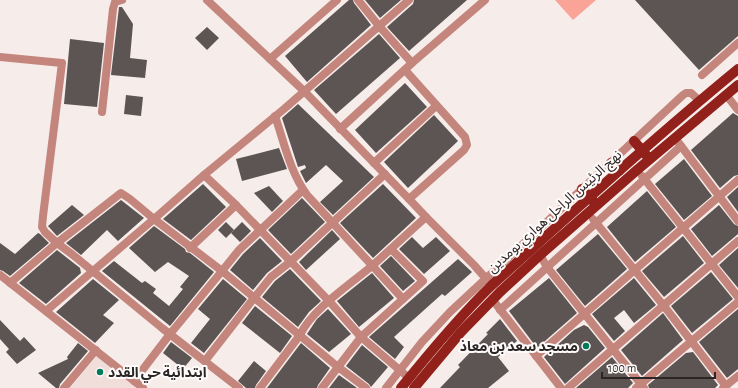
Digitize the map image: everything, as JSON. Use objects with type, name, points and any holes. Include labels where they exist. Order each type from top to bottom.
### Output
[{"type":"main road","name":"نهج الرئيس الراحل هواري بومدين","points":[[492,289],[540,255],[588,213],[593,201],[620,171],[738,69]]},
{"type":"main road","name":"نهج الرئيس الراحل هواري بومدين","points":[[401,388],[416,384],[461,332],[492,289],[593,201],[649,159],[678,142],[738,85]]},
{"type":"main road","points":[[634,141],[649,159]]},
{"type":"main road","points":[[611,163],[620,171]]},
{"type":"main road","points":[[582,189],[593,201]]},
{"type":"street","points":[[102,112],[112,9],[115,2],[122,0]]},
{"type":"street","points":[[207,0],[304,91],[474,265],[492,289],[500,310],[561,388]]},
{"type":"street","points":[[270,59],[337,0]]},
{"type":"street","points":[[358,0],[412,63]]},
{"type":"street","points":[[46,311],[409,0]]},
{"type":"street","points":[[340,129],[482,1]]},
{"type":"street","points":[[702,75],[738,43]]},
{"type":"street","points":[[0,57],[62,63],[42,227],[45,232],[57,244],[73,255],[239,388]]},
{"type":"street","points":[[405,70],[465,137],[467,145],[464,150],[409,199]]},
{"type":"street","points":[[386,388],[422,342],[450,312],[492,289],[582,189],[686,93],[691,93],[700,101]]},
{"type":"street","points":[[727,96],[738,110]]},
{"type":"street","points":[[374,163],[436,106]]},
{"type":"street","points":[[275,116],[292,169],[303,190],[403,299]]},
{"type":"street","points":[[500,310],[644,179],[678,142],[738,220]]},
{"type":"street","points":[[636,170],[738,297]]},
{"type":"street","points":[[205,361],[272,277],[385,174]]},
{"type":"street","points":[[204,175],[236,205],[361,336],[416,384]]},
{"type":"street","points":[[536,356],[738,180]]},
{"type":"street","points":[[134,381],[238,250],[303,190]]},
{"type":"street","points":[[10,283],[121,193],[190,248],[222,271],[338,367],[366,388]]},
{"type":"street","points":[[190,248],[236,205]]},
{"type":"street","points":[[588,213],[664,306],[724,387],[738,376]]},
{"type":"street","points":[[260,388],[300,335],[304,327],[329,301],[391,249],[426,217]]},
{"type":"street","points":[[568,388],[738,241]]},
{"type":"street","points":[[322,388],[361,336],[424,281],[391,249]]},
{"type":"street","points":[[540,255],[547,267],[614,349],[641,387],[691,341],[738,302]]},
{"type":"street","points":[[0,275],[143,388]]},
{"type":"street","points":[[64,388],[96,350]]},
{"type":"shaded area","points":[[555,0],[596,0],[573,20]]},
{"type":"shaded area","name":"ابتدائية حي القدد","points":[[97,356],[136,388],[70,388]]},
{"type":"building","points":[[349,0],[353,0],[371,25],[307,82],[285,56]]},
{"type":"building","points":[[365,0],[401,0],[380,18]]},
{"type":"building","points":[[414,0],[467,0],[409,51],[387,27],[413,4]]},
{"type":"building","points":[[635,0],[738,0],[738,36],[699,70]]},
{"type":"building","points":[[119,7],[122,7],[133,24],[130,58],[147,60],[145,78],[111,75]]},
{"type":"building","points":[[207,27],[219,38],[207,50],[195,38]]},
{"type":"building","points":[[379,34],[400,58],[336,114],[314,90]]},
{"type":"building","points":[[70,39],[104,43],[97,107],[64,104]]},
{"type":"building","points":[[405,83],[427,107],[376,153],[355,130]]},
{"type":"building","points":[[126,95],[143,97],[141,116],[124,114]]},
{"type":"building","points":[[298,104],[374,177],[333,215],[320,202],[343,181],[326,165],[306,183],[300,171],[306,168],[305,165],[298,167],[282,118]]},
{"type":"building","points":[[733,113],[738,116],[738,175],[734,176],[720,188],[691,150]]},
{"type":"building","points":[[434,115],[458,141],[408,188],[384,162]]},
{"type":"building","points":[[279,148],[287,169],[242,181],[236,159]]},
{"type":"building","points":[[684,159],[712,196],[684,220],[655,184]]},
{"type":"building","points":[[203,184],[226,207],[191,240],[163,219]]},
{"type":"building","points":[[383,184],[416,218],[373,258],[340,223]]},
{"type":"building","points":[[269,186],[283,201],[272,212],[254,193]]},
{"type":"building","points":[[738,187],[738,212],[727,197]]},
{"type":"building","points":[[647,191],[676,227],[635,262],[607,227]]},
{"type":"building","points":[[302,198],[325,222],[291,254],[268,230]]},
{"type":"building","points":[[121,200],[144,218],[118,241],[107,230],[81,255],[66,243]]},
{"type":"building","points":[[72,205],[84,215],[57,236],[48,226]]},
{"type":"building","points":[[719,205],[734,224],[738,226],[738,234],[712,256],[691,229]]},
{"type":"building","points":[[226,222],[234,230],[226,238],[218,230]]},
{"type":"building","points":[[242,222],[251,231],[240,242],[231,233]]},
{"type":"building","points":[[154,226],[214,272],[170,326],[102,271],[114,261],[142,283],[145,281],[156,289],[153,293],[169,306],[183,289],[180,287],[189,276],[168,262],[155,272],[129,248]]},
{"type":"building","points":[[332,230],[340,239],[306,270],[299,262]]},
{"type":"building","points":[[38,233],[49,243],[10,276],[0,270],[0,243],[15,254]]},
{"type":"building","points":[[598,234],[627,269],[585,306],[556,270]]},
{"type":"building","points":[[683,236],[704,263],[664,297],[642,271]]},
{"type":"building","points":[[412,237],[423,248],[436,237],[450,251],[424,274],[399,249]]},
{"type":"building","points":[[260,238],[282,261],[267,273],[253,290],[230,270],[243,254]]},
{"type":"building","points":[[738,248],[738,288],[719,265]]},
{"type":"building","points":[[57,250],[80,268],[81,273],[46,304],[19,283]]},
{"type":"building","points":[[391,256],[415,281],[403,291],[380,266]]},
{"type":"building","points":[[458,259],[472,272],[445,296],[442,294],[394,337],[404,347],[395,359],[369,337]]},
{"type":"building","points":[[290,269],[321,301],[309,312],[298,327],[262,297],[275,281]]},
{"type":"building","points":[[711,272],[733,299],[692,333],[671,306]]},
{"type":"building","points":[[372,273],[394,298],[359,327],[337,301]]},
{"type":"building","points":[[549,278],[577,313],[537,348],[509,311]]},
{"type":"building","points":[[634,278],[656,305],[634,323],[624,310],[614,318],[625,331],[614,341],[592,314]]},
{"type":"building","points":[[93,279],[119,300],[103,315],[114,323],[95,343],[56,312]]},
{"type":"building","points":[[223,279],[247,299],[204,353],[191,343],[210,319],[198,309]]},
{"type":"building","points":[[255,306],[292,336],[280,353],[242,323]]},
{"type":"building","points":[[328,309],[351,334],[329,352],[307,334],[317,319]]},
{"type":"building","points":[[738,309],[738,369],[727,378],[699,342]]},
{"type":"building","points":[[663,313],[683,340],[642,376],[621,350]]},
{"type":"building","points":[[500,319],[517,341],[498,357],[509,371],[488,388],[440,388],[460,367],[458,365],[488,334],[486,333]]},
{"type":"building","points":[[0,320],[20,341],[24,337],[36,350],[17,364],[6,352],[9,349],[0,339]]},
{"type":"building","points":[[584,325],[588,327],[605,348],[565,384],[544,357],[574,330]]},
{"type":"building","points":[[171,342],[192,358],[183,369],[163,353]]},
{"type":"building","points":[[78,343],[88,351],[60,384],[59,388],[56,388],[38,373],[68,359],[67,357]]},
{"type":"building","points":[[301,343],[330,368],[317,388],[267,388]]},
{"type":"building","points":[[362,345],[388,367],[371,387],[346,366]]},
{"type":"building","points":[[693,352],[718,385],[715,388],[649,388],[648,385],[686,353]]},
{"type":"building","points":[[612,357],[633,383],[628,388],[576,388]]},
{"type":"building","points":[[254,361],[266,371],[255,388],[246,388],[238,381]]},
{"type":"building","points":[[339,375],[357,388],[329,388]]},
{"type":"place","name":"مسجد سعد بن معاذ","points":[[586,346]]},
{"type":"place","name":"ابتدائية حي القدد","points":[[100,372]]}]
